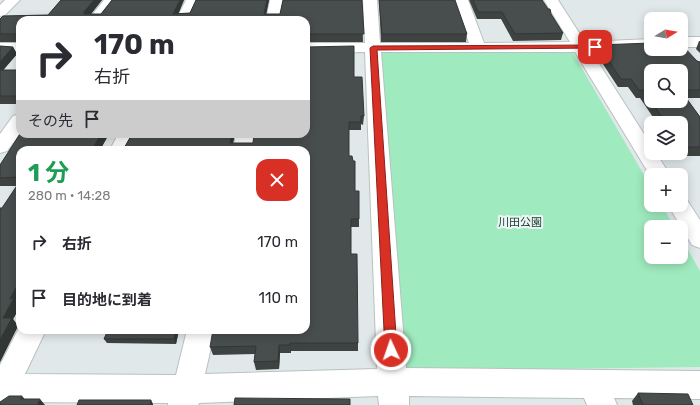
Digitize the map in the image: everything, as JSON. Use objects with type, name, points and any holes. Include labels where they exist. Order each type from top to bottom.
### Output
[{"type":"street","points":[[98,16],[110,0]]},
{"type":"street","points":[[185,16],[193,0]]},
{"type":"street","points":[[274,16],[277,0]]},
{"type":"street","points":[[370,0],[393,393]]},
{"type":"street","points":[[462,0],[478,48]]},
{"type":"street","points":[[551,0],[656,168]]},
{"type":"street","points":[[688,46],[700,42]]},
{"type":"street","points":[[310,48],[580,47],[644,44]]},
{"type":"street","points":[[0,48],[16,48]]},
{"type":"street","points":[[0,147],[16,125]]},
{"type":"street","points":[[683,212],[700,239]]},
{"type":"street","points":[[30,334],[1,391],[185,397],[393,393],[598,395],[700,386]]},
{"type":"street","points":[[185,397],[200,334]]},
{"type":"green space","name":"川田公園","points":[[377,51],[573,53],[644,175],[644,212],[666,212],[670,220],[644,220],[644,264],[688,264],[688,250],[700,271],[700,367],[400,371]]},
{"type":"building","points":[[61,0],[94,0],[84,14],[101,14],[112,0],[180,0],[173,14],[190,13],[196,0],[267,0],[264,14],[280,14],[283,0],[362,0],[364,34],[310,34],[310,16],[16,16],[16,34],[0,34],[0,19],[3,16],[48,15]]},
{"type":"building","points":[[379,0],[455,0],[467,34],[382,34]]},
{"type":"building","points":[[473,0],[542,0],[548,9],[550,9],[551,14],[563,33],[515,34],[502,12],[478,12]]},
{"type":"building","points":[[644,43],[644,56],[688,56],[688,51],[697,61],[700,62],[700,90],[688,90],[688,64],[644,64],[644,91],[639,90],[631,79],[621,79],[598,45]]},
{"type":"building","points":[[0,46],[13,47],[0,62]]},
{"type":"building","points":[[354,46],[354,77],[362,77],[364,116],[361,116],[361,122],[349,122],[349,156],[352,156],[353,161],[355,161],[355,191],[359,191],[359,219],[351,219],[351,254],[357,254],[358,343],[290,343],[290,345],[279,345],[278,361],[254,362],[256,346],[210,347],[212,334],[310,334],[310,146],[125,146],[130,138],[231,138],[230,143],[253,143],[254,138],[310,138],[310,47]]},
{"type":"building","points":[[0,70],[16,70],[16,96],[0,96]]},
{"type":"building","points":[[688,101],[700,117],[700,147],[688,147],[688,116],[661,116],[656,108],[688,108]]},
{"type":"building","points":[[17,138],[99,138],[94,146],[16,146],[16,177],[0,178],[0,165]]},
{"type":"building","points":[[16,187],[16,288],[10,299],[14,298],[3,318],[12,318],[0,340],[0,208],[2,208]]},
{"type":"building","points":[[106,334],[175,334],[174,339],[104,339]]},
{"type":"building","points":[[638,393],[688,394],[693,405],[643,405]]},
{"type":"building","points":[[9,396],[22,396],[20,399],[40,399],[37,405],[0,405],[0,402]]},
{"type":"building","points":[[235,398],[350,399],[350,405],[234,405]]},
{"type":"building","points":[[79,400],[151,400],[150,405],[77,405]]},
{"type":"route","points":[[391,350],[373,48],[595,47]]}]
